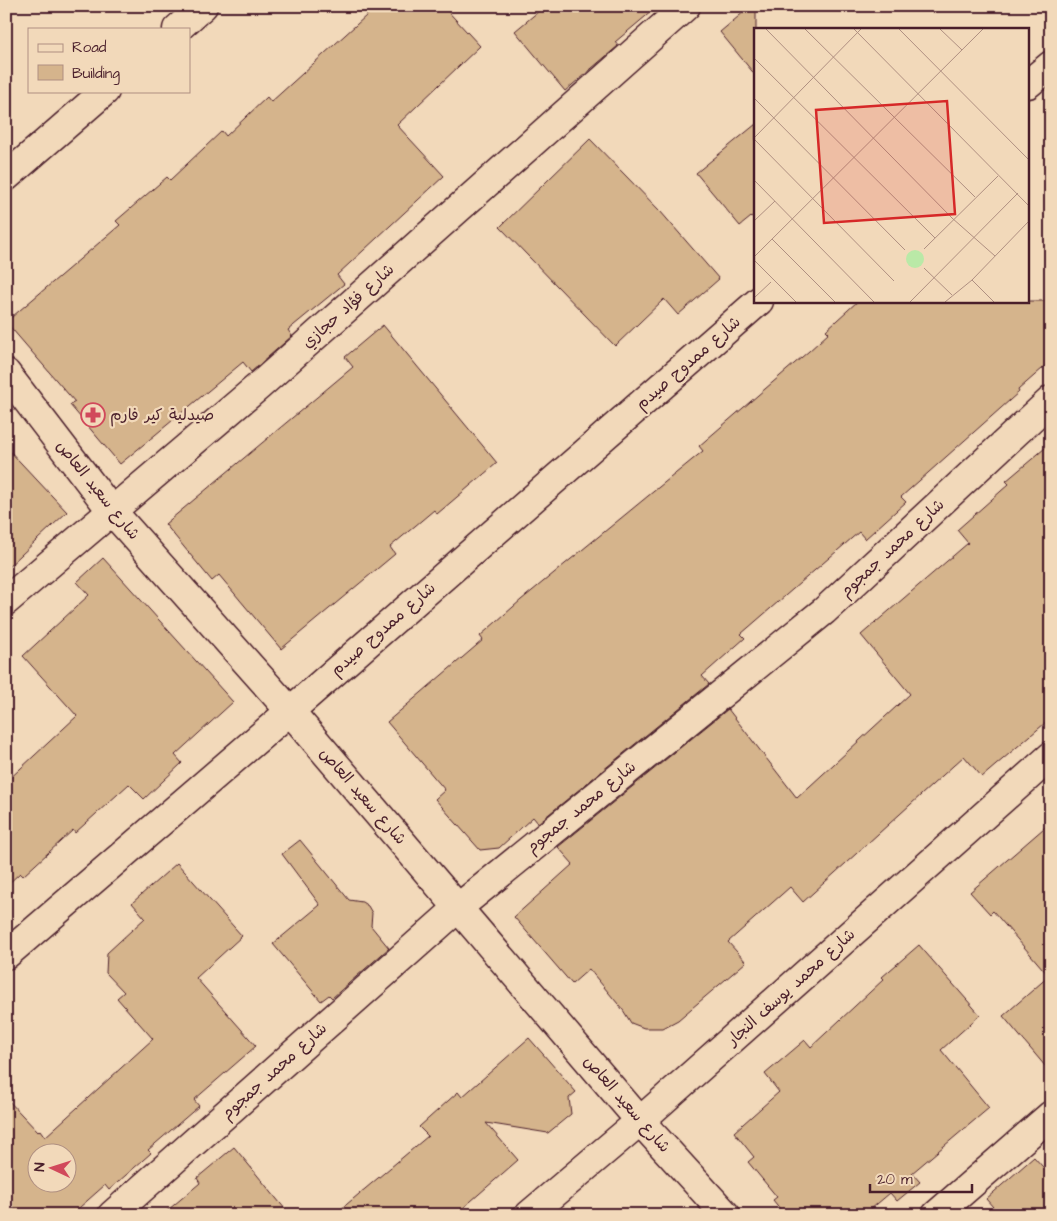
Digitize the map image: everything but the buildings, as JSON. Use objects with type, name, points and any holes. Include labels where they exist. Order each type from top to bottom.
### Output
[{"type":"street","points":[[178,28],[203,6]]},
{"type":"street","name":"شارع فؤاد حجازي","points":[[6,601],[259,386],[686,6]]},
{"type":"street","points":[[1030,82],[1051,66]]},
{"type":"street","points":[[6,177],[104,92]]},
{"type":"street","name":"شارع ممدوح صيدم","points":[[6,955],[290,711],[757,302]]},
{"type":"street","name":"شارع سعيد العاص","points":[[6,373],[111,510],[290,711],[640,1121],[726,1215]]},
{"type":"street","name":"شارع محمد جمجوم","points":[[112,1215],[459,907],[824,611],[1051,400]]},
{"type":"street","name":"شارع محمد يوسف النجار","points":[[529,1215],[640,1121],[1051,756]]},
{"type":"street","points":[[936,1215],[1051,1115]]},
{"type":"place","name":"صيدلية كير فارم","points":[[93,415]]}]
